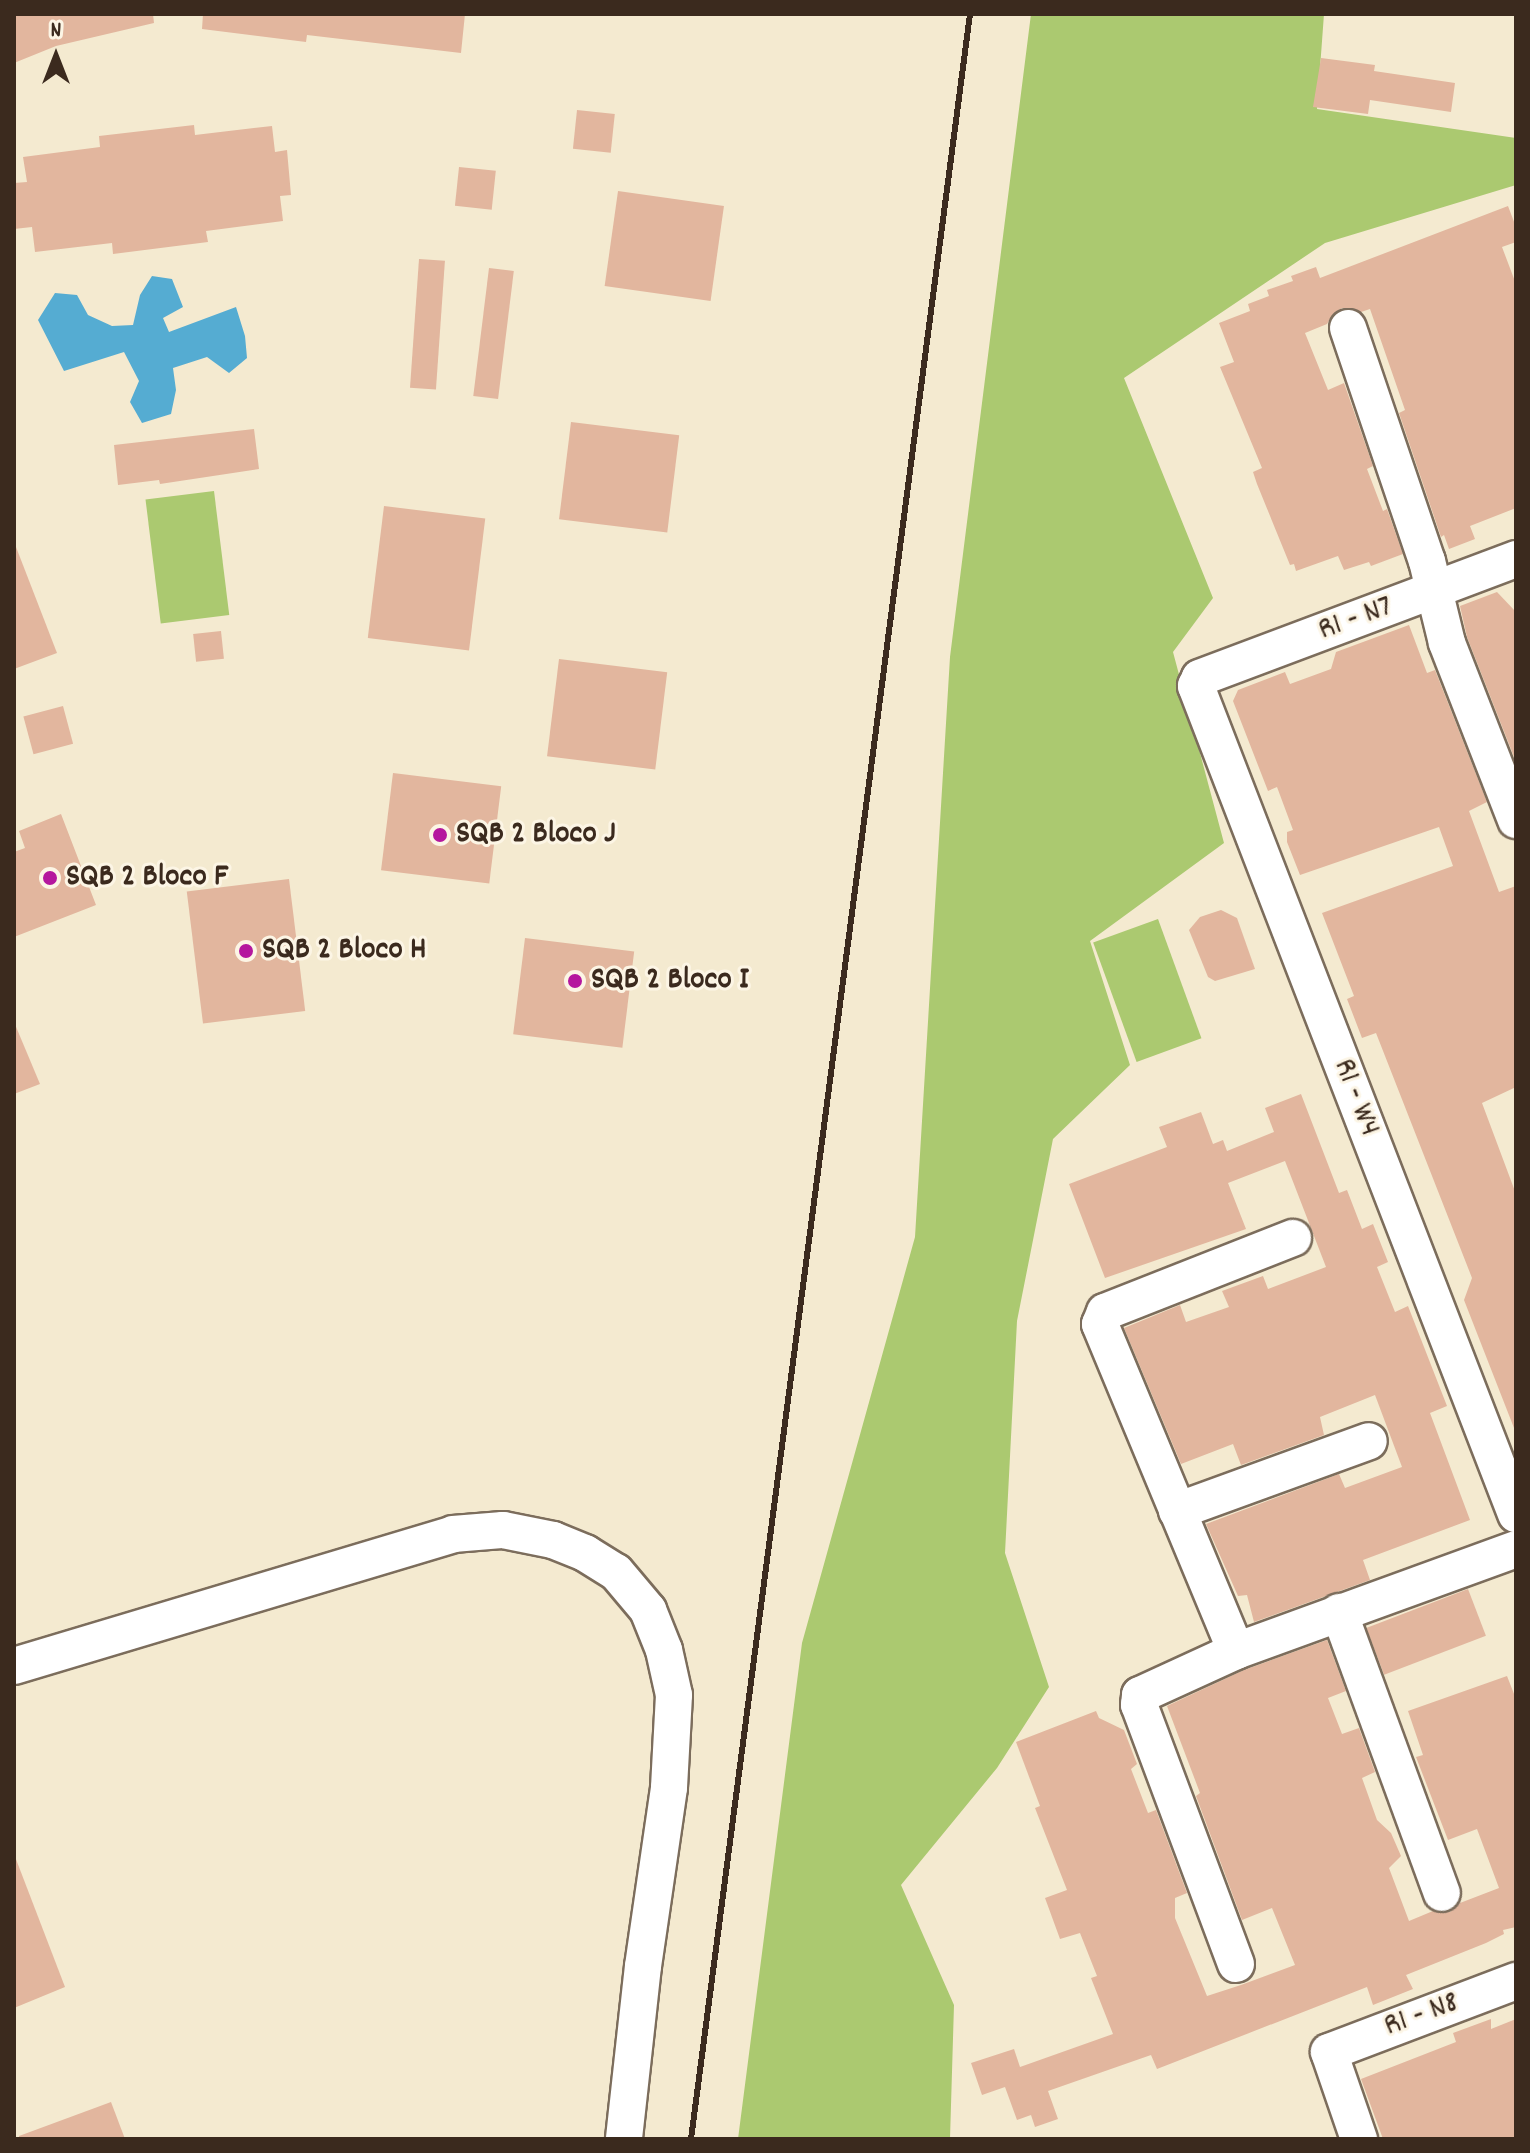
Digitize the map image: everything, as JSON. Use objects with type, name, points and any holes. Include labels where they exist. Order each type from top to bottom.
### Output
[{"type":"street","points":[[1348,328],[1427,561],[1432,592],[1447,643],[1516,820]]},
{"type":"street","name":"R1 - N7","points":[[1197,681],[1516,559]]},
{"type":"street","name":"R1 - W4","points":[[1197,681],[1516,1514]]},
{"type":"street","points":[[1236,1651],[1100,1324],[1105,1312],[1293,1238]]},
{"type":"street","points":[[1177,1511],[1369,1441]]},
{"type":"street","points":[[14,1666],[453,1534],[503,1530],[553,1540],[585,1553],[616,1572],[648,1610],[664,1650],[674,1695],[669,1788],[643,1966],[624,2139]]},
{"type":"street","points":[[1236,1964],[1139,1705],[1140,1695],[1236,1651],[1516,1549]]},
{"type":"street","points":[[1339,1612],[1442,1893]]},
{"type":"street","name":"R1 - N8","points":[[1359,2139],[1329,2052],[1516,1981]]},
{"type":"green space","points":[[1031,14],[1324,14],[1317,109],[1516,138],[1516,185],[1325,243],[1124,378],[1213,598],[1173,652],[1224,843],[1090,941],[1130,1065],[1053,1139],[1017,1321],[1005,1553],[1049,1687],[997,1768],[901,1885],[954,2005],[950,2139],[738,2139],[802,1643],[915,1237],[950,657]]},
{"type":"green space","points":[[214,491],[229,615],[161,623],[146,499]]},
{"type":"green space","points":[[1158,919],[1201,1038],[1137,1062],[1093,943]]},
{"type":"water","points":[[152,276],[172,279],[183,307],[163,318],[169,332],[236,307],[245,336],[247,358],[229,373],[207,357],[173,368],[176,390],[171,414],[142,423],[130,402],[139,381],[124,352],[64,371],[38,320],[55,293],[77,295],[88,315],[112,326],[133,325],[140,295]]},
{"type":"building","points":[[14,14],[153,14],[154,23],[56,46],[14,63]]},
{"type":"building","points":[[203,14],[465,14],[461,53],[307,35],[306,42],[202,29]]},
{"type":"building","points":[[1321,58],[1375,65],[1374,71],[1455,83],[1451,112],[1370,100],[1368,114],[1313,107]]},
{"type":"building","points":[[577,110],[615,114],[611,153],[573,149]]},
{"type":"building","points":[[194,125],[195,135],[272,126],[275,152],[287,150],[291,195],[280,196],[283,221],[206,231],[208,242],[113,254],[112,243],[35,252],[32,227],[14,229],[14,183],[27,182],[23,157],[100,147],[99,136]]},
{"type":"building","points":[[459,167],[496,171],[492,210],[455,206]]},
{"type":"building","points":[[618,191],[724,206],[711,301],[605,286]]},
{"type":"building","points":[[1508,206],[1516,227],[1516,242],[1502,247],[1516,284],[1516,508],[1470,526],[1475,539],[1449,549],[1444,535],[1441,537],[1399,413],[1405,410],[1370,309],[1361,312],[1342,308],[1333,314],[1327,324],[1305,333],[1328,390],[1344,383],[1373,466],[1367,469],[1383,511],[1387,509],[1403,554],[1371,566],[1369,562],[1344,570],[1338,556],[1296,571],[1294,564],[1290,565],[1257,484],[1253,472],[1262,468],[1220,367],[1234,362],[1219,323],[1250,311],[1248,304],[1269,296],[1267,290],[1293,281],[1291,276],[1316,267],[1320,278]]},
{"type":"building","points":[[419,259],[445,261],[436,389],[410,388]]},
{"type":"building","points":[[489,268],[514,271],[498,399],[473,396]]},
{"type":"building","points":[[571,422],[679,435],[667,533],[559,519]]},
{"type":"building","points":[[254,429],[259,469],[160,484],[159,480],[118,485],[114,445]]},
{"type":"building","points":[[384,506],[485,518],[469,650],[368,638]]},
{"type":"building","points":[[14,548],[57,653],[14,669]]},
{"type":"building","points":[[1497,592],[1516,612],[1516,762],[1467,637],[1460,606]]},
{"type":"building","points":[[1409,625],[1427,673],[1435,670],[1487,802],[1469,811],[1499,892],[1516,886],[1516,1087],[1482,1103],[1516,1194],[1514,1428],[1464,1300],[1472,1278],[1376,1033],[1362,1038],[1347,999],[1354,996],[1322,913],[1453,866],[1439,827],[1300,875],[1287,842],[1287,832],[1293,830],[1277,787],[1268,791],[1233,701],[1238,690],[1285,672],[1290,684],[1331,669],[1336,652]]},
{"type":"building","points":[[221,631],[224,659],[196,662],[193,634]]},
{"type":"building","points":[[559,659],[667,672],[655,770],[547,756]]},
{"type":"building","points":[[63,706],[73,744],[33,754],[23,717]]},
{"type":"building","name":"SQB 2 Bloco J","points":[[393,773],[501,786],[489,884],[381,870]]},
{"type":"building","name":"SQB 2 Bloco F","points":[[61,814],[96,905],[14,937],[14,852],[25,848],[19,831]]},
{"type":"building","name":"SQB 2 Bloco H","points":[[289,879],[305,1011],[203,1024],[187,892]]},
{"type":"building","points":[[1221,910],[1237,918],[1255,969],[1215,981],[1208,977],[1189,930],[1200,917]]},
{"type":"building","name":"SQB 2 Bloco I","points":[[525,938],[634,951],[622,1048],[513,1034]]},
{"type":"building","points":[[14,1022],[40,1084],[14,1094]]},
{"type":"building","points":[[1301,1094],[1339,1193],[1347,1190],[1362,1229],[1373,1224],[1388,1262],[1377,1267],[1395,1312],[1408,1306],[1447,1406],[1430,1413],[1470,1520],[1363,1560],[1370,1580],[1254,1622],[1247,1595],[1238,1596],[1206,1524],[1339,1474],[1345,1488],[1402,1467],[1375,1395],[1320,1417],[1324,1435],[1241,1465],[1233,1444],[1181,1464],[1124,1328],[1180,1305],[1186,1322],[1229,1307],[1222,1291],[1263,1276],[1268,1289],[1326,1267],[1285,1161],[1228,1183],[1246,1229],[1105,1278],[1069,1184],[1167,1147],[1159,1127],[1201,1112],[1213,1144],[1223,1140],[1227,1151],[1274,1132],[1265,1108]]},
{"type":"building","points":[[1468,1589],[1486,1636],[1384,1675],[1366,1628]]},
{"type":"building","points":[[1327,1640],[1346,1691],[1328,1698],[1342,1734],[1359,1728],[1375,1772],[1362,1778],[1377,1820],[1391,1833],[1401,1856],[1389,1868],[1409,1921],[1433,1911],[1450,1912],[1460,1903],[1499,1888],[1477,1829],[1448,1840],[1416,1757],[1423,1755],[1408,1711],[1507,1676],[1516,1699],[1516,1927],[1503,1930],[1504,1934],[1486,1943],[1406,1975],[1413,1989],[1373,2005],[1367,1987],[1157,2069],[1151,2055],[1048,2091],[1058,2119],[1035,2127],[1031,2115],[1017,2120],[1005,2087],[982,2095],[971,2063],[1014,2049],[1020,2067],[1113,2034],[1091,1978],[1097,1976],[1080,1933],[1060,1939],[1045,1898],[1067,1890],[1035,1808],[1040,1806],[1016,1742],[1096,1711],[1099,1718],[1124,1730],[1137,1764],[1131,1769],[1148,1813],[1156,1810],[1187,1893],[1175,1898],[1175,1918],[1207,1996],[1241,1985],[1295,1965],[1272,1908],[1242,1920],[1167,1706],[1244,1670]]},
{"type":"building","points":[[14,1854],[65,1987],[14,2008]]},
{"type":"building","points":[[1491,2019],[1491,2029],[1516,2019],[1516,2139],[1383,2139],[1361,2079],[1456,2042],[1453,2033]]},
{"type":"building","points":[[111,2102],[125,2139],[19,2139],[19,2136]]},
{"type":"railway","points":[[691,2139],[970,14]]},
{"type":"place","name":"SQB 2 Bloco J","points":[[440,835]]},
{"type":"place","name":"SQB 2 Bloco F","points":[[50,878]]},
{"type":"place","name":"SQB 2 Bloco H","points":[[246,951]]},
{"type":"place","name":"SQB 2 Bloco I","points":[[575,981]]}]
